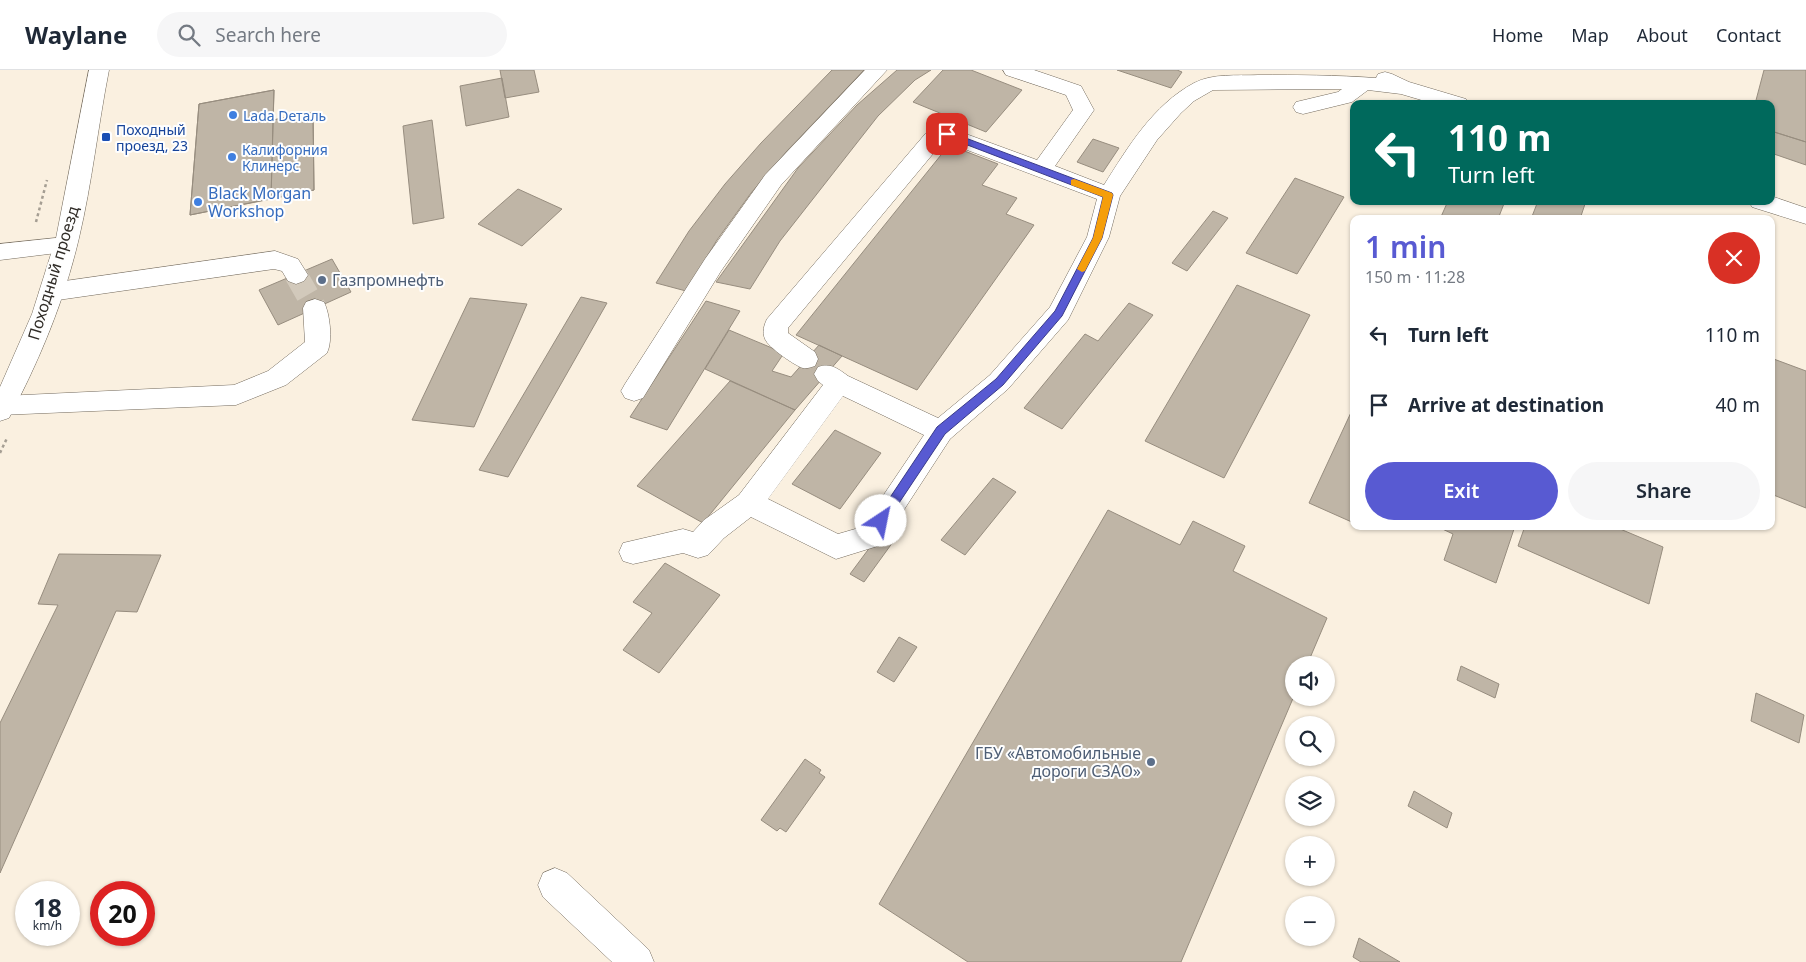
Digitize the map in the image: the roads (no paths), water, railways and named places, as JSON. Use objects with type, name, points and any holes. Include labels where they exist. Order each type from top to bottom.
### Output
[{"type":"main road","name":"Походный проезд","points":[[1,409],[32,346],[65,245],[73,213],[99,70]]},
{"type":"main road","points":[[634,391],[713,265],[773,180],[877,70]]},
{"type":"main road","points":[[1013,70],[1074,91],[1084,110],[1041,170]]},
{"type":"main road","points":[[1223,70],[1316,81]]},
{"type":"main road","points":[[1303,107],[1345,97],[1364,76]]},
{"type":"main road","points":[[749,503],[836,547],[870,536],[941,431],[999,382],[1059,313],[1098,238],[1108,195],[1160,120],[1175,106],[1204,86],[1233,82],[1316,81],[1364,76],[1446,100]]},
{"type":"main road","points":[[806,359],[776,337],[776,326],[934,138],[947,134],[1108,195]]},
{"type":"main road","points":[[1772,205],[1806,216]]},
{"type":"main road","points":[[5,252],[65,245]]},
{"type":"main road","points":[[51,292],[275,260],[290,265],[296,274]]},
{"type":"main road","points":[[1,409],[236,395],[277,378],[318,346],[315,308]]},
{"type":"main road","points":[[633,552],[683,541],[698,546],[714,529],[749,503],[833,378],[941,431]]},
{"type":"main road","points":[[555,885],[637,962]]},
{"type":"tunnel","points":[[296,275],[315,308]]},
{"type":"place","name":"Lada Dеталь","points":[[233,115]]},
{"type":"place","name":"Походный проезд, 23","points":[[106,137]]},
{"type":"place","name":"Калифорния Клинерс","points":[[232,157]]},
{"type":"place","name":"Black Morgan Workshop","points":[[198,202]]},
{"type":"place","name":"Газпромнефть","points":[[322,280]]},
{"type":"place","name":"ГБУ «Автомобильные дороги СЗАО»","points":[[1151,762]]}]
